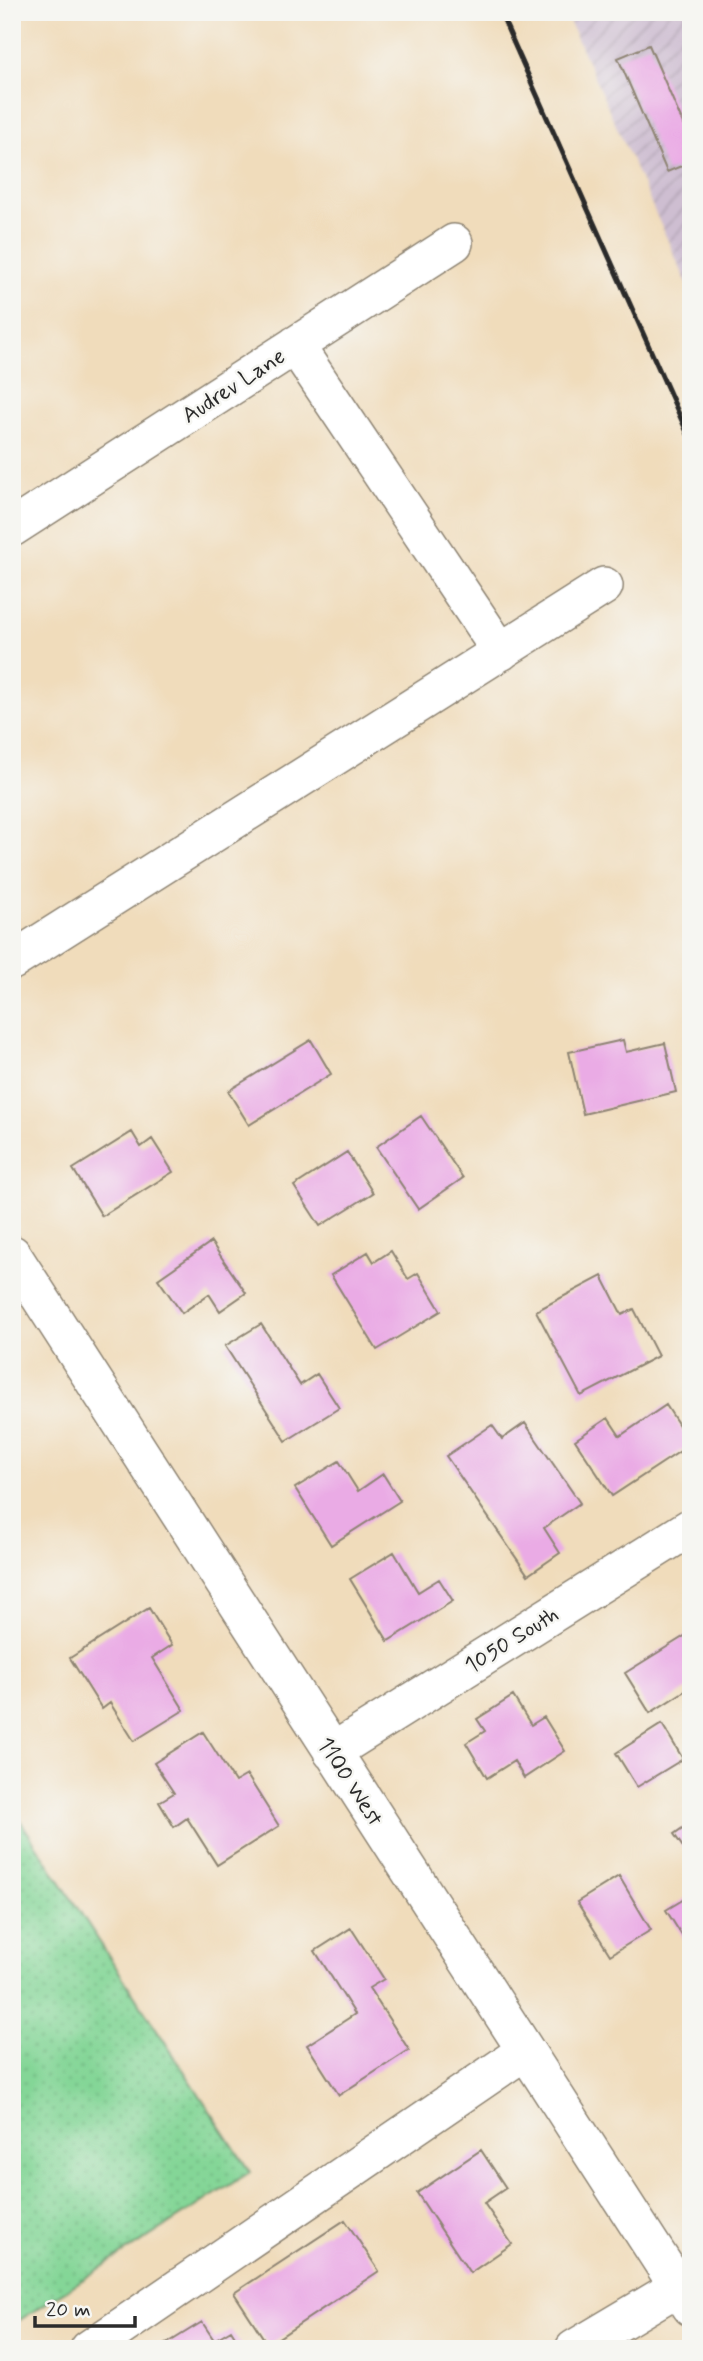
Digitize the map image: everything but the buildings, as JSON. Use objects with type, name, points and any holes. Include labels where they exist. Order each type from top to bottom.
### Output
[{"type":"street","name":"Audrev Lane","points":[[12,528],[454,243]]},
{"type":"street","points":[[295,345],[501,652]]},
{"type":"street","points":[[12,961],[604,586]]},
{"type":"street","name":"1100 West","points":[[12,1254],[684,2297]]},
{"type":"street","name":"1050 South","points":[[332,1752],[691,1527]]},
{"type":"street","points":[[89,2349],[525,2052]]},
{"type":"street","points":[[574,2349],[684,2297]]},
{"type":"shaded area","points":[[565,12],[691,12],[691,292]]},
{"type":"green space","points":[[12,1808],[250,2172],[12,2325]]},
{"type":"railway","points":[[500,12],[691,441]]}]
